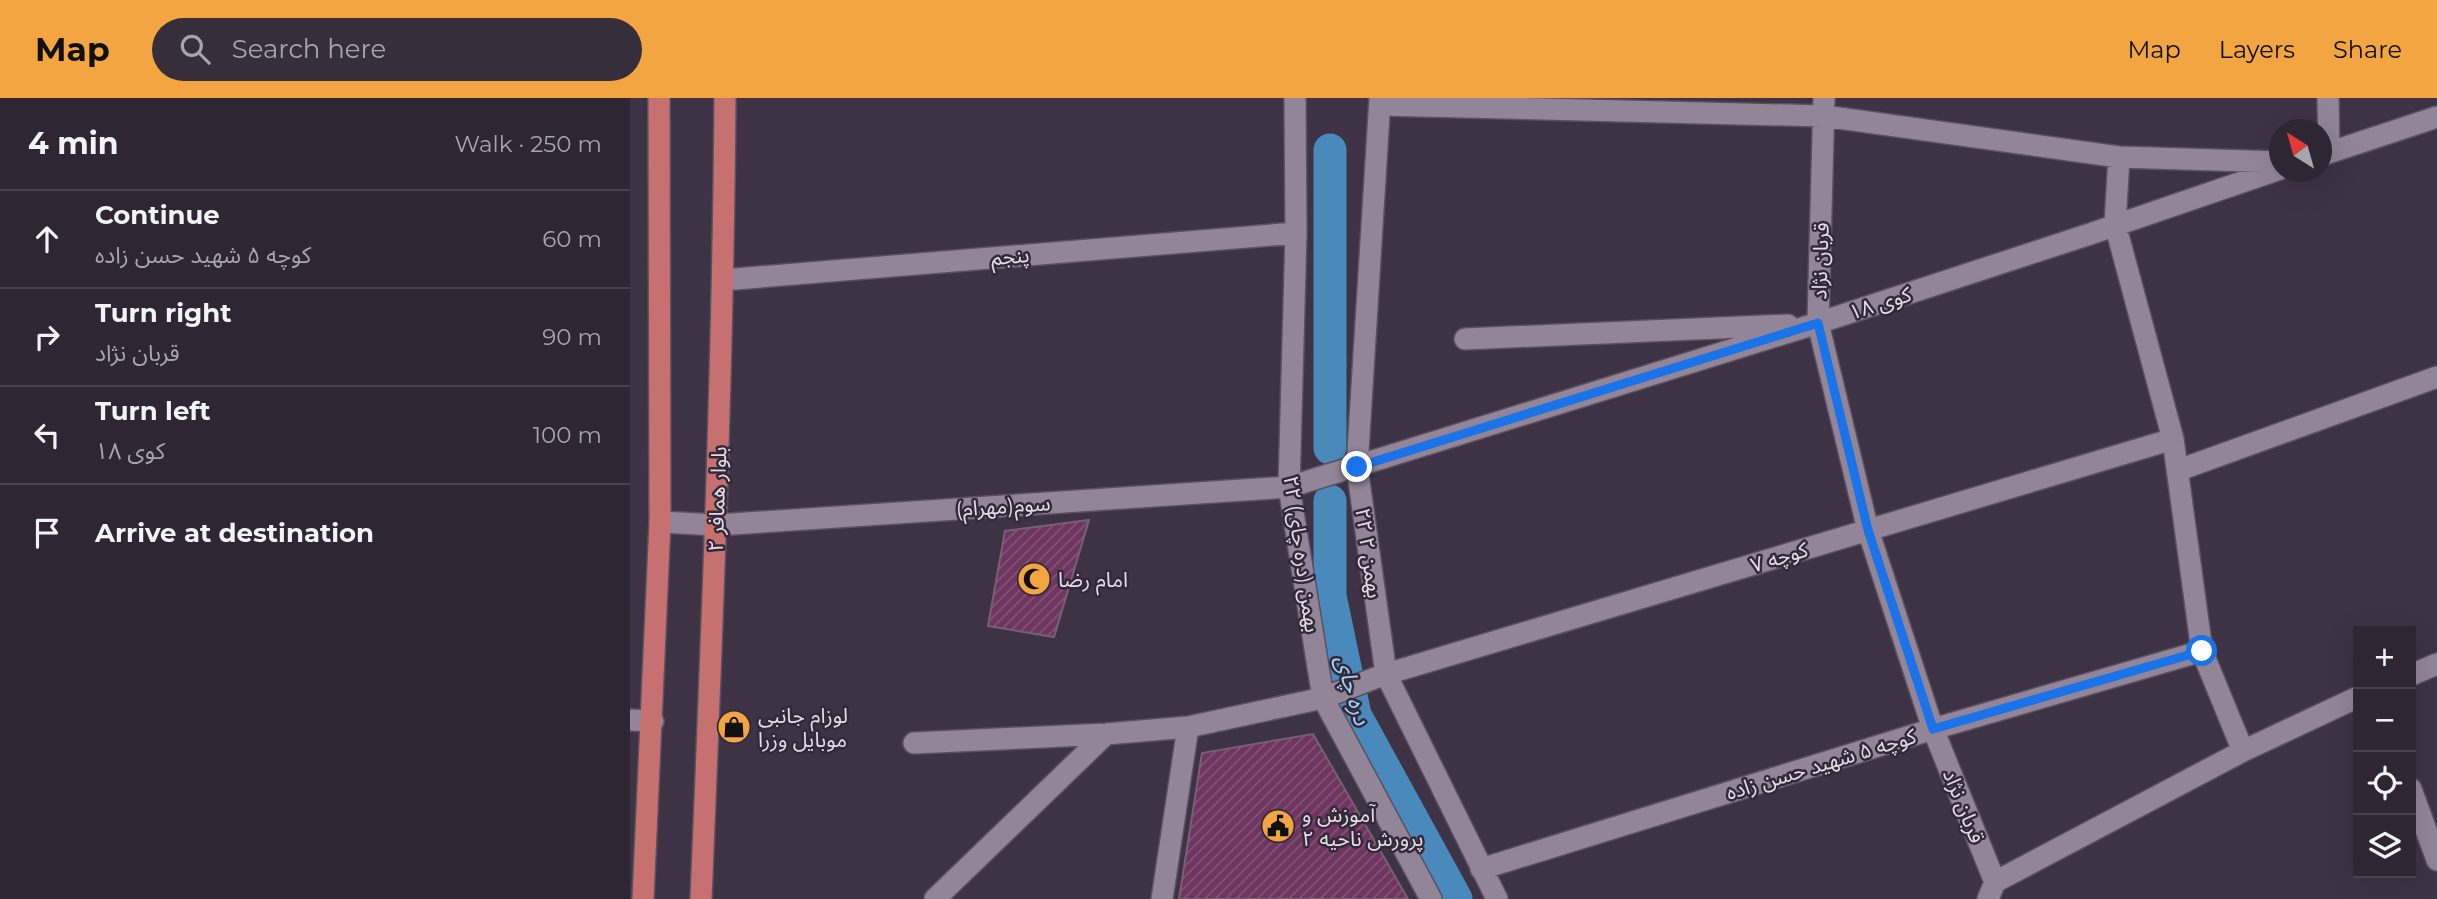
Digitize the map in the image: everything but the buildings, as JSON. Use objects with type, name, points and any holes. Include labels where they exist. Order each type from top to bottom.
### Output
[{"type":"main road","points":[[643,899],[660,522],[659,98]]},
{"type":"main road","name":"بلوار همافر ۲","points":[[701,899],[717,524],[725,98]]},
{"type":"street","name":"۲۲ بهمن (دره چای)","points":[[1295,98],[1296,233],[1289,487],[1323,698],[1431,899]]},
{"type":"street","points":[[2327,119],[2328,98]]},
{"type":"street","points":[[1381,102],[1824,107],[2119,157],[2269,162]]},
{"type":"street","name":"۲۲ بهمن ۲","points":[[1381,102],[1357,467],[1384,674],[1497,899]]},
{"type":"street","name":"قربان نژاد","points":[[1824,107],[1818,323],[1868,530],[1933,729],[1991,890]]},
{"type":"street","points":[[2332,152],[2437,117]]},
{"type":"street","points":[[2119,157],[2115,224],[2173,439],[2202,651],[2244,751]]},
{"type":"street","name":"کوی ۱۸","points":[[1357,467],[1818,323],[2269,173]]},
{"type":"street","name":"پنجم","points":[[723,280],[1296,233]]},
{"type":"street","points":[[1465,339],[1818,323]]},
{"type":"street","points":[[2179,470],[2437,377]]},
{"type":"street","name":"کوچه ۷","points":[[914,743],[1106,734],[1188,727],[1323,698],[1384,674],[2173,439]]},
{"type":"street","name":"سوم(مهرام)","points":[[660,522],[717,524],[1289,487],[1357,467]]},
{"type":"street","name":"کوچه ۵ شهید حسن زاده","points":[[1481,869],[1933,729],[2202,651]]},
{"type":"street","points":[[2416,673],[2437,664]]},
{"type":"street","points":[[1991,890],[2244,751],[2353,699]]},
{"type":"street","points":[[630,720],[653,721]]},
{"type":"street","points":[[1161,899],[1188,727]]},
{"type":"street","points":[[935,899],[1106,734]]},
{"type":"street","points":[[2416,803],[2437,860]]},
{"type":"waterway","name":"دره چای","points":[[1330,150],[1330,448]]},
{"type":"waterway","name":"دره چای","points":[[1330,501],[1330,596],[1355,715],[1456,899]]},
{"type":"place","name":"امام رضا","points":[[1034,579]]},
{"type":"place","name":"لوزام جانبی موبایل وزرا","points":[[734,727]]},
{"type":"place","name":"آموزش و پرورش ناحیه ۲","points":[[1278,826]]},
{"type":"route","points":[[1357,467],[1818,323],[1868,530],[1933,729],[2202,651]]}]
